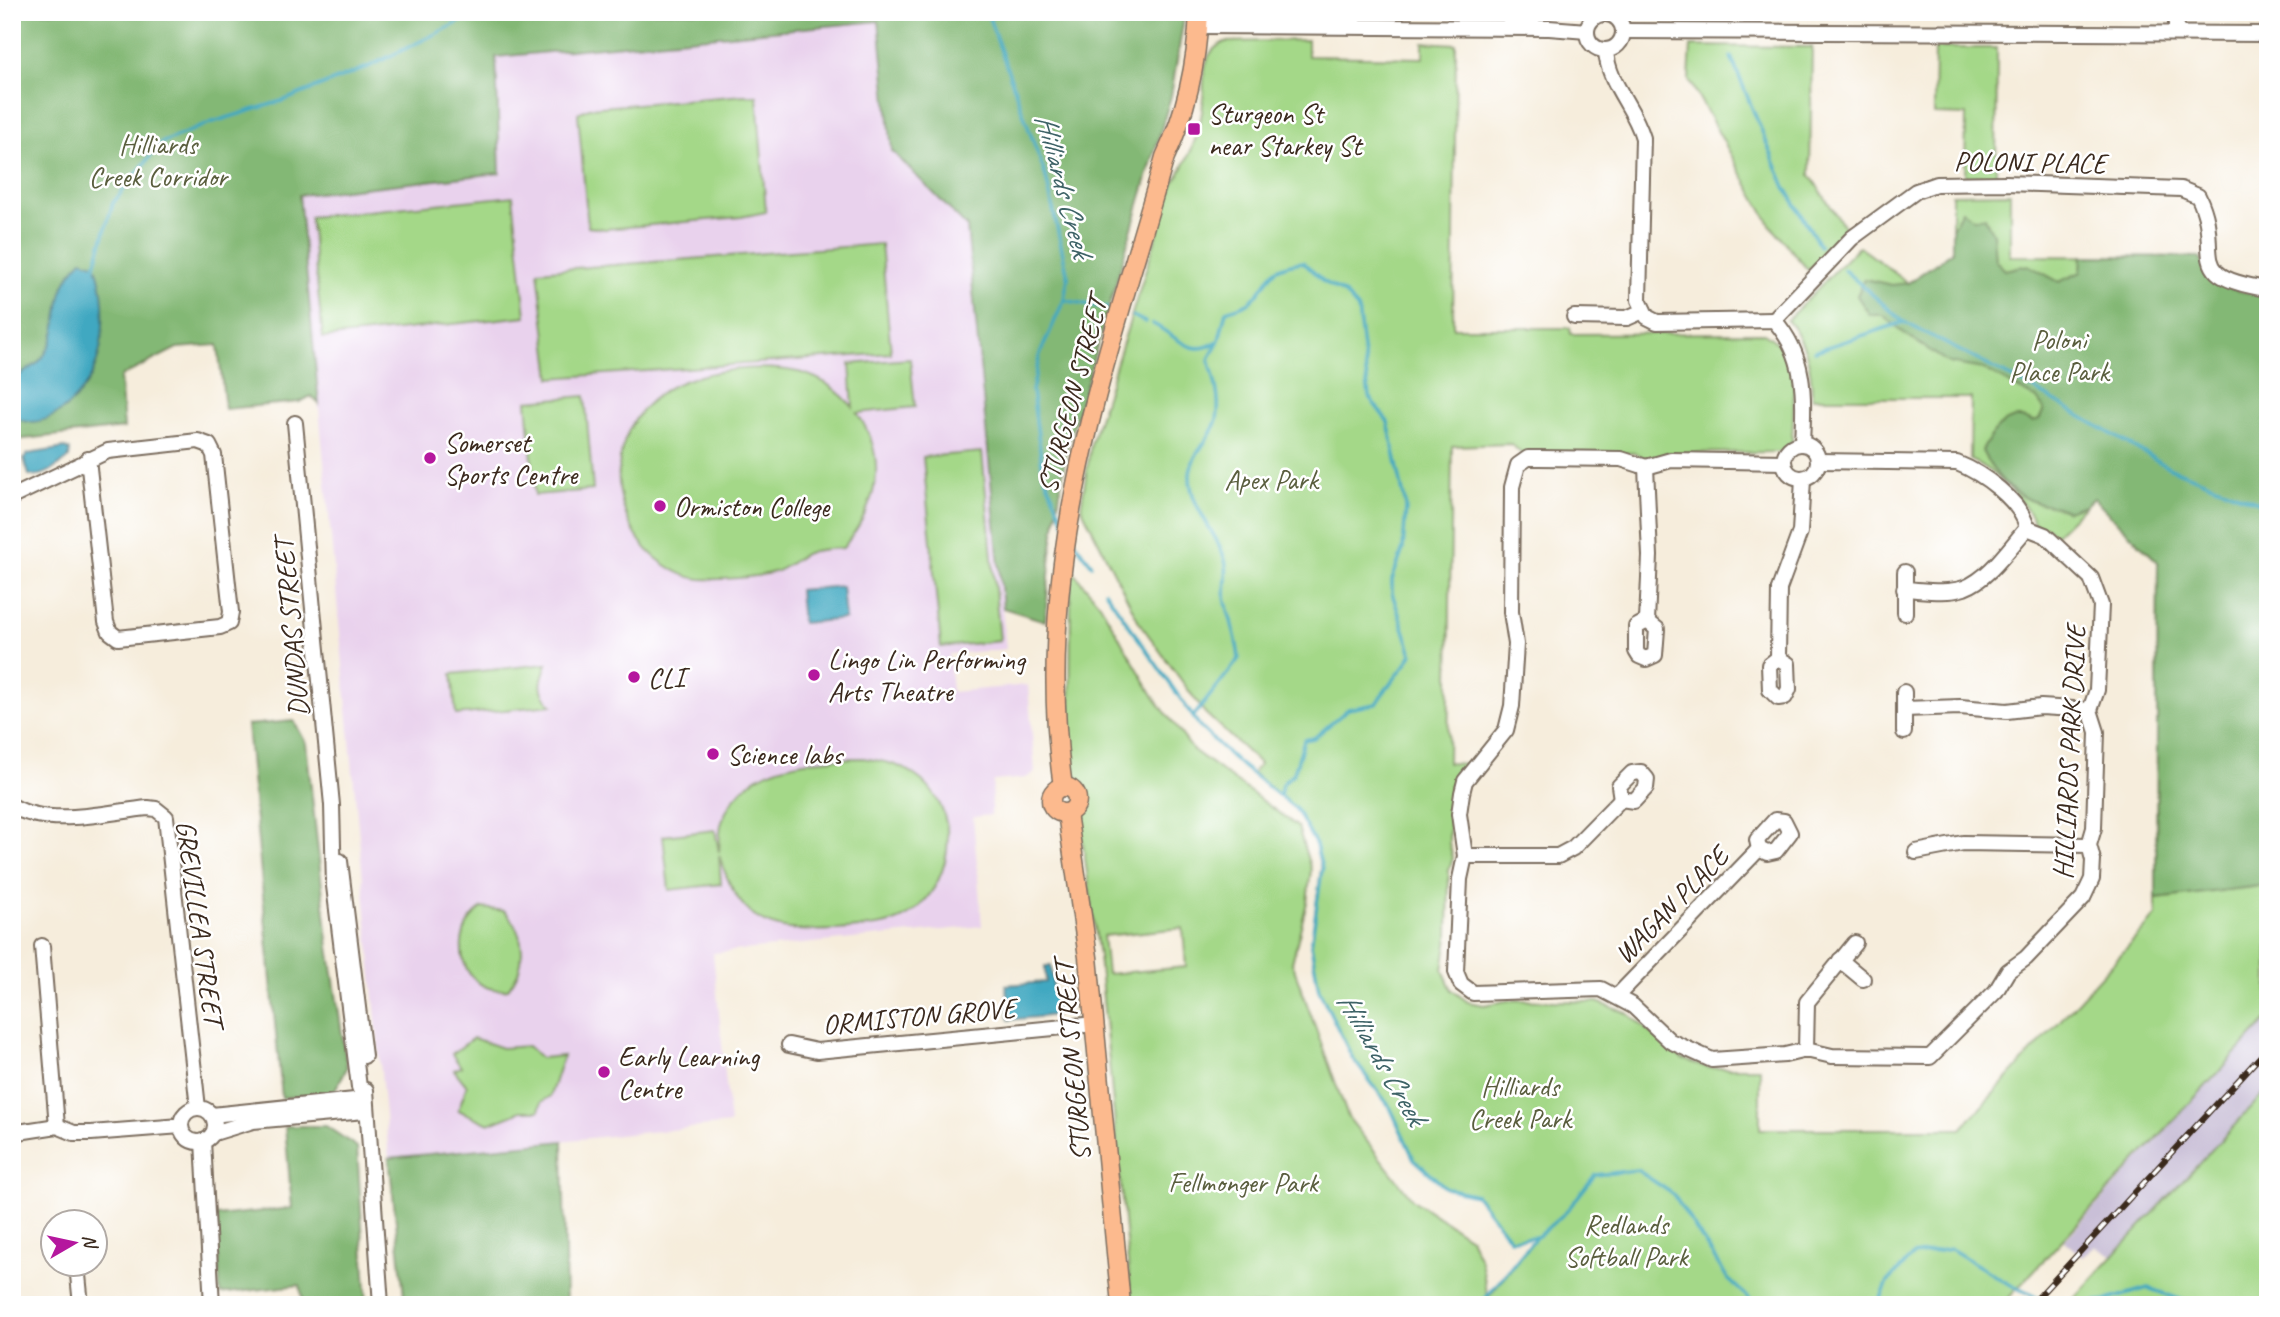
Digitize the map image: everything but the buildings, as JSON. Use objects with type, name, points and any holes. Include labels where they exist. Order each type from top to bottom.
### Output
[{"type":"main road","name":"STURGEON STREET","points":[[1121,1305],[1087,945],[1067,813],[1055,810],[1051,803],[1055,791],[1063,788],[1055,691],[1061,561],[1074,482],[1162,170],[1181,116],[1199,19]]},
{"type":"street","points":[[2176,12],[2176,33]]},
{"type":"street","points":[[1603,13],[1614,16],[1623,31],[1616,46],[1606,51],[1594,47],[1587,31],[1592,19],[1603,13]]},
{"type":"street","points":[[1199,19],[1404,19],[1587,31]]},
{"type":"street","points":[[1623,31],[2268,34]]},
{"type":"street","points":[[1606,51],[1607,69],[1638,121],[1643,138],[1639,300],[1643,311],[1657,322],[1774,320],[1788,336],[1800,360],[1803,381],[1802,444]]},
{"type":"street","name":"POLONI PLACE","points":[[1774,320],[1852,238],[1916,191],[1936,184],[2006,183],[2181,189],[2198,196],[2208,217],[2207,255],[2215,272],[2228,282],[2268,289]]},
{"type":"street","points":[[1574,317],[1627,318],[1643,311]]},
{"type":"street","name":"DUNDAS STREET","points":[[295,423],[334,829],[334,886],[359,1087],[365,1105],[381,1305]]},
{"type":"street","points":[[12,497],[88,459],[108,451],[198,441],[208,445],[214,455],[231,612],[229,623],[220,627],[118,638],[110,632],[106,622],[88,459]]},
{"type":"street","points":[[1802,444],[1815,450],[1819,461],[1812,475],[1803,479],[1792,476],[1784,461],[1787,451],[1802,444]]},
{"type":"street","points":[[1618,995],[1601,989],[1473,993],[1461,984],[1456,972],[1460,878],[1465,856],[1459,814],[1465,781],[1506,730],[1512,706],[1517,644],[1511,612],[1514,472],[1528,458],[1621,459],[1646,467],[1671,460],[1784,461]]},
{"type":"street","name":"HILLIARDS PARK DRIVE","points":[[1618,995],[1670,1041],[1701,1058],[1763,1057],[1807,1050],[1832,1056],[1930,1057],[1996,991],[2008,971],[2026,958],[2083,898],[2092,879],[2089,845],[2094,828],[2097,732],[2090,710],[2097,690],[2101,605],[2091,578],[2045,534],[2027,528],[2024,515],[1977,471],[1957,463],[1819,461]]},
{"type":"street","points":[[1646,467],[1650,556],[1647,621]]},
{"type":"street","points":[[1778,657],[1779,589],[1802,522],[1803,479]]},
{"type":"street","points":[[1904,589],[1945,591],[1965,588],[1981,577],[2027,528]]},
{"type":"street","points":[[1905,572],[1905,613]]},
{"type":"street","points":[[1904,692],[1904,732]]},
{"type":"street","points":[[1904,709],[1948,707],[2007,711],[2041,707],[2090,710]]},
{"type":"street","points":[[1465,856],[1558,856],[1573,848],[1620,799]]},
{"type":"street","name":"GREVILLEA STREET","points":[[12,806],[24,813],[55,817],[148,808],[156,809],[166,817],[198,1108]]},
{"type":"street","points":[[1916,852],[1964,843],[2089,845]]},
{"type":"street","name":"WAGAN PLACE","points":[[1618,995],[1759,849]]},
{"type":"street","points":[[1807,1050],[1807,1002],[1855,943]]},
{"type":"street","points":[[42,946],[57,1126]]},
{"type":"street","points":[[1840,960],[1863,979]]},
{"type":"street","name":"ORMISTON GROVE","points":[[789,1045],[817,1051],[1095,1024]]},
{"type":"street","points":[[181,1126],[186,1114],[198,1108],[212,1115],[365,1105]]},
{"type":"street","points":[[181,1126],[190,1140],[208,1137],[253,1121],[365,1105]]},
{"type":"street","points":[[212,1115],[208,1137],[212,1305]]},
{"type":"street","points":[[12,1133],[57,1126],[74,1133],[91,1133],[181,1126]]},
{"type":"street","points":[[78,1278],[80,1305]]},
{"type":"shaded area","name":"Ormiston College","points":[[880,21],[892,151],[967,227],[1006,649],[949,654],[952,692],[1028,685],[1035,772],[1026,778],[993,781],[991,815],[973,817],[982,926],[713,953],[730,1124],[389,1158],[299,194],[499,173],[496,57]]},
{"type":"shaded area","points":[[2268,1019],[2268,1089],[2113,1257],[2095,1246],[2083,1257],[2064,1241]]},
{"type":"green space","name":"Hilliards Creek Corridor","points":[[12,12],[1185,12],[1171,96],[1066,452],[1051,553],[1045,621],[1003,608],[967,227],[892,151],[879,21],[496,57],[500,173],[299,195],[319,404],[311,396],[300,402],[225,409],[218,345],[177,348],[120,377],[124,428],[15,440],[17,488],[12,490]]},
{"type":"green space","points":[[1308,40],[1308,56],[1423,58],[1423,42],[1456,44],[1453,328],[1570,328],[1571,334],[1764,333],[1785,354],[1793,381],[1794,411],[1792,442],[1782,452],[1667,453],[1651,462],[1636,453],[1522,454],[1511,444],[1452,446],[1448,763],[1468,764],[1450,786],[1449,843],[1453,858],[1449,870],[1448,938],[1443,970],[1452,990],[1468,1002],[1484,1005],[1511,1000],[1597,1002],[1627,1013],[1682,1059],[1709,1068],[1760,1068],[1760,1129],[1961,1129],[2156,916],[2158,562],[2093,498],[2055,535],[2048,528],[2035,526],[2031,516],[2008,487],[1970,460],[1971,398],[1812,398],[1807,356],[1787,320],[1859,246],[1908,283],[1952,252],[1952,194],[2010,193],[2010,256],[2199,257],[2213,276],[2227,287],[2268,296],[2268,1019],[2002,1305],[1132,1305],[1099,956],[1070,755],[1071,569],[1100,604],[1154,697],[1193,750],[1298,827],[1311,870],[1307,902],[1292,963],[1348,1117],[1413,1200],[1470,1238],[1481,1261],[1488,1298],[1536,1237],[1510,1239],[1476,1195],[1446,1188],[1414,1159],[1390,1107],[1353,1059],[1319,990],[1311,945],[1321,869],[1316,845],[1296,809],[1253,773],[1260,764],[1205,713],[1139,622],[1081,507],[1091,444],[1173,184],[1188,158],[1198,131],[1207,62],[1214,49],[1225,42]],"holes":[[[1183,928],[1186,967],[1107,974],[1103,936]]]},
{"type":"green space","points":[[1691,46],[1812,47],[1810,175],[1847,231],[1808,270],[1771,226],[1689,80]]},
{"type":"green space","points":[[1935,48],[1997,48],[1996,176],[1965,176],[1966,115],[1934,114]]},
{"type":"green space","points":[[757,96],[766,212],[741,217],[605,229],[588,227],[578,113],[589,108]]},
{"type":"green space","points":[[513,196],[526,316],[323,338],[310,217]]},
{"type":"green space","name":"Poloni Place Park","points":[[1962,211],[1974,219],[1985,217],[1993,234],[1995,260],[2005,270],[2028,265],[2059,282],[2081,272],[2082,256],[2199,257],[2213,276],[2227,287],[2268,296],[2268,885],[2156,899],[2158,562],[2093,498],[2085,505],[2067,511],[2021,496],[1996,473],[1982,451],[1996,430],[2009,420],[2039,420],[2044,409],[2037,399],[1983,369],[1949,363],[1906,335],[1883,315],[1870,315],[1857,296],[1864,279],[1892,285],[1908,283],[1952,252],[1952,228]]},
{"type":"green space","points":[[881,244],[891,353],[551,378],[538,271]]},
{"type":"green space","points":[[910,359],[915,407],[857,413],[874,448],[875,482],[864,516],[843,548],[807,553],[783,568],[766,574],[700,579],[682,574],[664,564],[636,535],[621,498],[620,459],[633,423],[645,407],[661,393],[676,384],[715,373],[737,369],[781,369],[800,372],[821,381],[853,407],[850,364]]},
{"type":"green space","points":[[585,396],[593,490],[535,495],[527,401]]},
{"type":"green space","points":[[982,452],[1000,641],[941,647],[923,457]]},
{"type":"green space","points":[[547,664],[541,686],[552,705],[456,715],[452,674]]},
{"type":"green space","points":[[294,721],[306,743],[328,940],[347,1068],[333,1093],[282,1098],[247,725]]},
{"type":"green space","points":[[863,758],[883,761],[913,774],[929,788],[940,804],[946,822],[948,842],[938,880],[928,897],[907,916],[883,925],[857,928],[782,928],[751,913],[728,880],[719,855],[721,884],[669,890],[663,836],[715,830],[719,852],[721,825],[730,804],[743,788],[760,776],[799,763]]},
{"type":"green space","points":[[482,908],[505,911],[517,930],[522,950],[521,960],[519,970],[508,989],[492,989],[479,983],[469,973],[463,960],[464,932],[471,919]]},
{"type":"green space","points":[[473,1038],[502,1048],[527,1046],[541,1058],[563,1056],[550,1096],[541,1102],[539,1111],[521,1111],[489,1124],[458,1110],[467,1086],[454,1070],[461,1067],[452,1054]]},
{"type":"green space","points":[[2268,1089],[2268,1305],[2068,1305]]},
{"type":"green space","points":[[285,1126],[326,1126],[357,1147],[367,1305],[303,1305],[300,1285],[220,1294],[217,1216],[292,1208]]},
{"type":"green space","points":[[563,1141],[566,1305],[405,1305],[389,1158]]},
{"type":"water","points":[[82,260],[95,264],[102,289],[103,333],[93,372],[80,394],[60,412],[36,422],[24,421],[12,416],[12,382],[38,363],[45,354],[52,341],[65,284]]},
{"type":"water","points":[[65,448],[70,450],[69,458],[45,473],[29,475],[24,459],[28,454]]},
{"type":"water","points":[[842,586],[845,619],[802,623],[799,590]]},
{"type":"water","points":[[1045,966],[1051,966],[1056,1015],[1009,1020],[1006,985],[1046,982]]},
{"type":"waterway","name":"Hilliards Creek","points":[[94,269],[113,203],[161,143],[210,123],[285,100],[368,67],[480,12]]},
{"type":"waterway","name":"Hilliards Creek","points":[[987,12],[1046,177],[1068,277],[1064,300],[1040,354],[1032,391],[1043,472],[1064,522]]},
{"type":"waterway","points":[[1731,57],[1785,187],[1820,246]]},
{"type":"waterway","points":[[1193,717],[1239,659],[1225,597],[1226,564],[1191,487],[1193,461],[1217,419],[1217,393],[1209,359],[1219,340],[1226,311],[1249,302],[1276,270],[1303,262],[1323,281],[1345,294],[1358,309],[1369,397],[1388,422],[1406,507],[1403,549],[1392,580],[1392,593],[1412,654],[1376,704],[1348,709],[1314,738],[1304,740],[1294,773],[1282,784],[1280,795]]},
{"type":"waterway","points":[[1844,270],[1904,322],[2032,388],[2170,468],[2268,506]]},
{"type":"waterway","points":[[1064,300],[1107,308]]},
{"type":"waterway","points":[[1133,316],[1145,322]]},
{"type":"waterway","points":[[1815,351],[1904,322]]},
{"type":"waterway","points":[[1153,324],[1192,347],[1200,348],[1218,341]]},
{"type":"waterway","name":"Hilliards Creek","points":[[1074,541],[1092,565]]},
{"type":"waterway","name":"Hilliards Creek","points":[[1105,591],[1201,728],[1237,762],[1296,809],[1316,845],[1322,869],[1311,945],[1319,990],[1353,1059],[1390,1107],[1414,1159],[1446,1188],[1476,1195],[1510,1239],[1537,1237],[1566,1212],[1595,1175],[1637,1170],[1673,1194],[1728,1279],[1756,1305]]},
{"type":"waterway","points":[[1480,1305],[1536,1237]]},
{"type":"waterway","name":"Hilliards Creek","points":[[1878,1305],[1888,1282],[1913,1255],[1951,1249],[2007,1283],[2052,1305]]},
{"type":"waterway","name":"Hilliards Creek","points":[[2068,1305],[2108,1300],[2148,1288],[2196,1305]]},
{"type":"railway","points":[[2031,1305],[2268,1048]]},
{"type":"place","name":"Sturgeon St near Starkey St","points":[[1194,129]]},
{"type":"place","name":"Somerset Sports Centre","points":[[430,458]]},
{"type":"place","name":"Ormiston College","points":[[660,506]]},
{"type":"place","name":"Lingo Lin Performing Arts Theatre","points":[[814,675]]},
{"type":"place","name":"CLI","points":[[634,677]]},
{"type":"place","name":"Science labs","points":[[713,754]]},
{"type":"place","name":"Early Learning Centre","points":[[604,1072]]},
{"type":"park label","name":"Apex Park","points":[[1271,479]]},
{"type":"park label","name":"Hilliards Creek Park","points":[[1520,1102]]},
{"type":"park label","name":"Fellmonger Park","points":[[1243,1182]]},
{"type":"park label","name":"Redlands Softball Park","points":[[1626,1240]]}]
